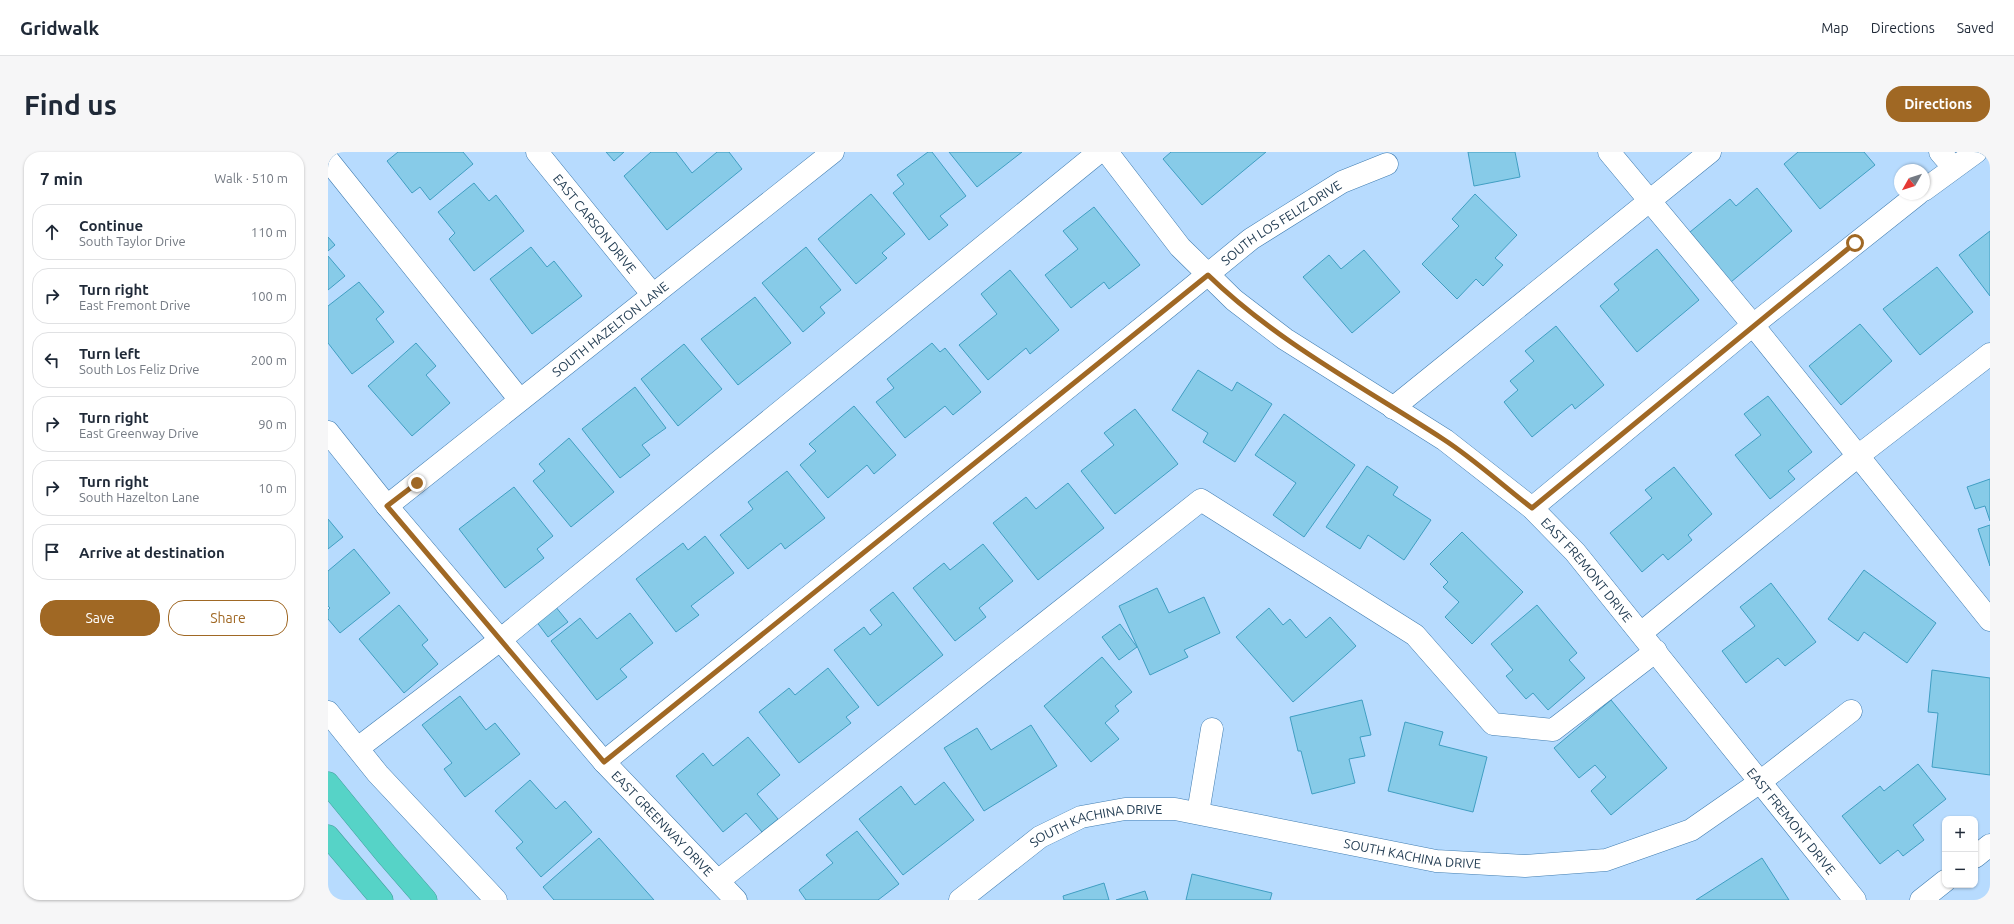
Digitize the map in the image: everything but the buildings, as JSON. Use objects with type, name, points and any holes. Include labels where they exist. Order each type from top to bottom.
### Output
[{"type":"highway","points":[[328,782],[386,854],[426,900]]},
{"type":"highway","points":[[328,836],[382,900]]},
{"type":"street","name":"EAST CARSON DRIVE","points":[[537,152],[653,295]]},
{"type":"street","name":"SOUTH HAZELTON LANE","points":[[387,506],[833,152]]},
{"type":"street","points":[[358,748],[500,640],[1099,152]]},
{"type":"street","name":"EAST FREMONT DRIVE","points":[[1107,152],[1180,247],[1234,300],[1285,339],[1445,440],[1532,508],[1575,552],[1855,900]]},
{"type":"street","points":[[1609,152],[1753,325],[1990,620]]},
{"type":"street","points":[[1393,408],[1710,152]]},
{"type":"street","points":[[1930,182],[1947,160],[1976,152]]},
{"type":"street","points":[[328,160],[520,400]]},
{"type":"street","name":"SOUTH LOS FELIZ DRIVE","points":[[604,762],[1251,239],[1342,182],[1387,164]]},
{"type":"street","points":[[1532,508],[1753,325],[1910,200]]},
{"type":"street","points":[[1641,633],[1858,456],[1990,354]]},
{"type":"street","name":"EAST GREENWAY DRIVE","points":[[328,432],[387,506],[604,762],[736,900]]},
{"type":"street","points":[[718,881],[1201,500],[1415,635],[1493,724],[1553,730],[1656,651]]},
{"type":"street","name":"SOUTH KACHINA DRIVE","points":[[960,900],[1040,837],[1081,817],[1125,809],[1175,809],[1436,861],[1526,866],[1606,860],[1691,830],[1760,782],[1851,711]]},
{"type":"street","points":[[328,712],[378,774],[496,900]]},
{"type":"street","points":[[1198,813],[1212,729]]},
{"type":"street","points":[[1978,855],[1990,845]]},
{"type":"street","points":[[1921,900],[1942,883]]},
{"type":"route","points":[[417,483],[387,506],[604,762],[1208,275],[1234,300],[1285,339],[1445,440],[1532,508],[1753,325],[1855,243]]}]
